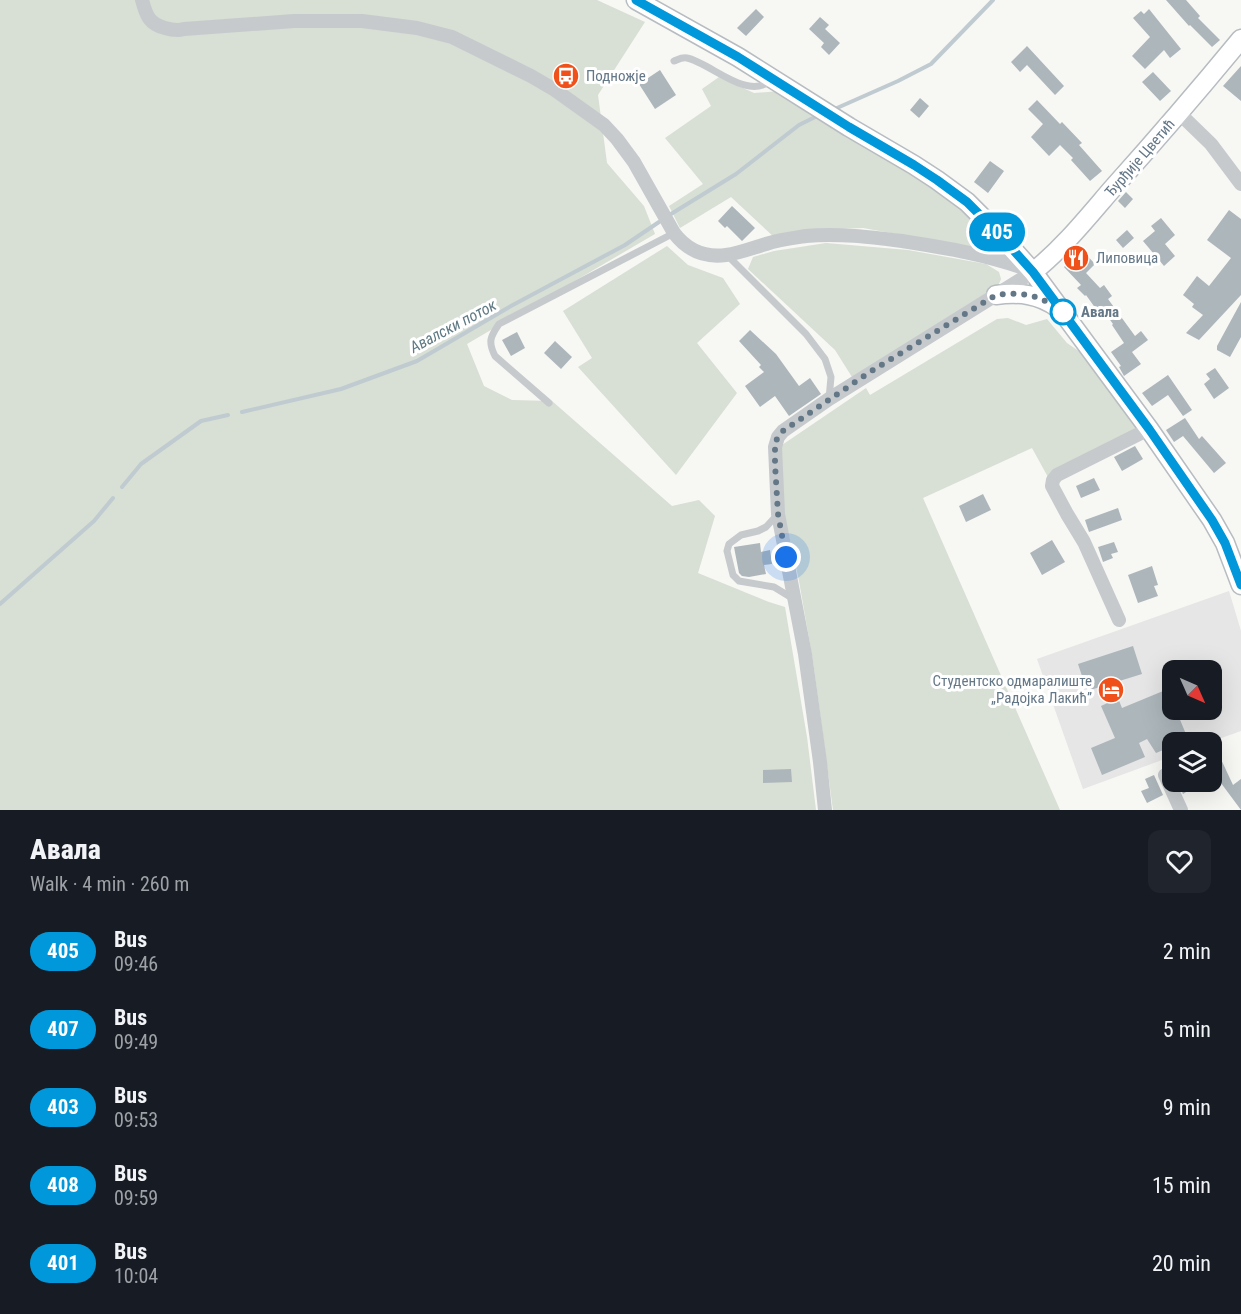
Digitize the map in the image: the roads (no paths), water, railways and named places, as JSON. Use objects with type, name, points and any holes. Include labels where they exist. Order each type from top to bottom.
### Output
[{"type":"main road","points":[[644,2],[937,180],[967,202],[1002,255],[1033,272],[1149,429],[1212,520],[1225,543],[1241,585]]},
{"type":"main road","name":"Ђурђије Цветић","points":[[1033,272],[1050,259],[1086,220],[1241,39]]},
{"type":"main road","points":[[998,294],[1034,296],[1064,313]]},
{"type":"street","points":[[142,0],[149,19],[156,26],[177,31],[294,21],[362,21],[425,30],[452,37],[539,81],[604,125],[634,162],[674,233],[684,244],[697,252],[715,256],[726,255],[768,243],[805,236],[867,236],[1002,255],[1001,265],[1006,275],[1005,285],[998,294]]},
{"type":"street","points":[[1179,113],[1211,144],[1241,184]]},
{"type":"street","points":[[825,810],[805,654],[778,514],[776,440],[783,431],[829,399],[1033,272]]},
{"type":"street","points":[[1119,620],[1084,542],[1052,486],[1057,475],[1149,429]]},
{"type":"street","points":[[1173,792],[1181,810]]},
{"type":"lane","points":[[674,61],[684,57],[694,60],[745,85],[757,87],[767,83],[771,78]]},
{"type":"lane","points":[[549,404],[495,356],[490,346],[490,338],[499,324],[674,233]]},
{"type":"lane","points":[[726,255],[806,334],[825,359],[831,377],[829,399]]},
{"type":"lane","points":[[778,514],[766,527],[735,538],[729,544],[727,551],[736,579],[774,587],[794,600]]},
{"type":"waterway","name":"Авалски поток","points":[[837,108],[931,64],[993,0]]},
{"type":"waterway","name":"Авалски поток","points":[[671,214],[736,174],[799,125],[815,117]]},
{"type":"waterway","name":"Авалски поток","points":[[242,412],[341,389],[417,361],[511,306],[625,245],[659,222]]},
{"type":"waterway","name":"Авалски поток","points":[[122,487],[141,464],[201,421],[228,415]]},
{"type":"waterway","name":"Авалски поток","points":[[0,604],[94,521],[113,498]]},
{"type":"place","name":"Подножје","points":[[566,76]]},
{"type":"place","name":"Липовица","points":[[1076,258]]},
{"type":"place","name":"Авала","points":[[1063,312]]},
{"type":"place","name":"Студентско одмаралиште „Радојка Лакић”","points":[[1111,690]]}]
